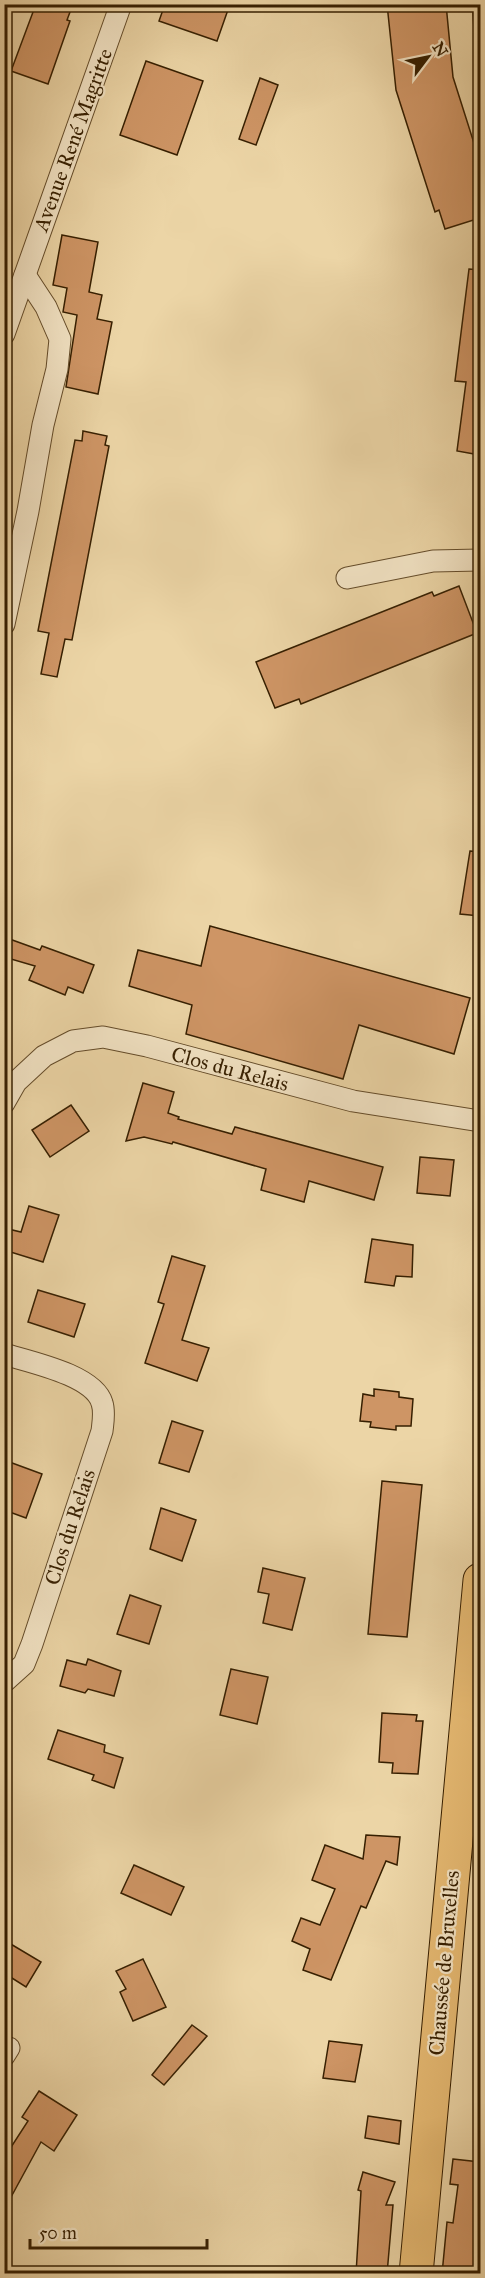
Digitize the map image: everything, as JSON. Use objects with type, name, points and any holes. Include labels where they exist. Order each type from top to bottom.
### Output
[{"type":"main road","name":"Chaussée de Bruxelles","points":[[416,2274],[480,1580]]},
{"type":"street","name":"Avenue René Magritte","points":[[4,334],[121,4]]},
{"type":"street","points":[[4,624],[22,542],[43,425],[57,369],[60,339],[46,307],[25,275]]},
{"type":"street","points":[[347,578],[433,561],[480,560]]},
{"type":"street","name":"Clos du Relais","points":[[4,1103],[16,1082],[44,1056],[73,1041],[103,1037],[147,1046],[353,1101],[480,1121]]},
{"type":"street","name":"Clos du Relais","points":[[4,1354],[47,1367],[91,1385],[102,1401],[104,1418],[102,1431],[32,1644],[24,1664],[4,1682]]},
{"type":"lane","points":[[478,4],[480,33]]},
{"type":"building","points":[[36,4],[73,4],[67,20],[70,21],[48,84],[11,71]]},
{"type":"building","points":[[165,4],[230,4],[217,41],[159,21]]},
{"type":"building","points":[[387,4],[446,4],[453,77],[480,162],[480,218],[445,229],[439,210],[435,212],[396,90]]},
{"type":"building","points":[[146,61],[203,81],[177,155],[120,135]]},
{"type":"building","points":[[260,78],[278,85],[256,145],[239,139]]},
{"type":"building","points":[[62,235],[98,242],[89,292],[102,295],[97,319],[112,322],[98,394],[66,387],[77,315],[63,312],[67,288],[53,285]]},
{"type":"building","points":[[469,269],[480,270],[480,455],[457,451],[466,382],[455,381]]},
{"type":"building","points":[[83,431],[107,436],[105,445],[109,446],[72,640],[65,639],[57,677],[41,674],[49,633],[38,631],[75,440],[82,441]]},
{"type":"building","points":[[459,586],[477,633],[301,704],[299,699],[275,708],[256,662],[432,592],[434,596]]},
{"type":"building","points":[[470,851],[480,852],[480,916],[460,914]]},
{"type":"building","points":[[210,926],[470,998],[454,1054],[359,1025],[343,1079],[186,1034],[192,1005],[129,986],[138,950],[201,966]]},
{"type":"building","points":[[4,937],[40,950],[42,946],[94,965],[83,993],[68,987],[65,995],[29,980],[35,966],[4,957]]},
{"type":"building","points":[[143,1083],[174,1092],[168,1113],[179,1117],[178,1119],[232,1134],[235,1127],[383,1167],[374,1200],[309,1181],[304,1202],[261,1190],[266,1169],[173,1142],[172,1144],[144,1137],[126,1141]]},
{"type":"building","points":[[71,1105],[89,1131],[50,1157],[32,1130]]},
{"type":"building","points":[[420,1157],[454,1160],[450,1196],[417,1193]]},
{"type":"building","points":[[29,1206],[59,1215],[43,1262],[4,1250],[4,1228],[21,1232]]},
{"type":"building","points":[[372,1239],[413,1245],[412,1277],[396,1276],[394,1286],[365,1282]]},
{"type":"building","points":[[172,1256],[205,1266],[182,1340],[209,1348],[197,1381],[145,1363],[164,1304],[158,1302]]},
{"type":"building","points":[[38,1290],[85,1304],[74,1337],[28,1322]]},
{"type":"building","points":[[374,1389],[399,1392],[399,1397],[413,1399],[411,1426],[396,1426],[396,1430],[370,1427],[371,1422],[360,1421],[363,1394],[374,1396]]},
{"type":"building","points":[[172,1421],[203,1431],[189,1472],[159,1463]]},
{"type":"building","points":[[4,1460],[42,1474],[26,1518],[4,1510]]},
{"type":"building","points":[[382,1481],[422,1485],[407,1637],[368,1634]]},
{"type":"building","points":[[161,1508],[196,1520],[182,1561],[150,1549]]},
{"type":"building","points":[[263,1568],[305,1578],[292,1630],[263,1623],[269,1594],[258,1592]]},
{"type":"building","points":[[130,1595],[161,1606],[149,1644],[117,1634]]},
{"type":"building","points":[[88,1659],[121,1671],[114,1696],[88,1689],[85,1693],[60,1686],[67,1660],[86,1665]]},
{"type":"building","points":[[231,1669],[268,1677],[257,1724],[220,1715]]},
{"type":"building","points":[[382,1713],[417,1715],[416,1721],[423,1721],[418,1774],[392,1773],[393,1763],[379,1762]]},
{"type":"building","points":[[58,1730],[105,1745],[104,1752],[123,1758],[114,1788],[92,1780],[94,1775],[48,1759]]},
{"type":"building","points":[[366,1835],[400,1837],[397,1865],[386,1861],[366,1908],[361,1906],[331,1980],[303,1970],[310,1949],[292,1941],[301,1918],[320,1925],[335,1889],[312,1880],[325,1845],[363,1859]]},
{"type":"building","points":[[134,1865],[184,1887],[171,1915],[121,1893]]},
{"type":"building","points":[[4,1940],[41,1962],[26,1987],[4,1973]]},
{"type":"building","points":[[143,1959],[166,2007],[133,2021],[120,1992],[126,1989],[116,1971]]},
{"type":"building","points":[[192,2025],[207,2036],[164,2085],[152,2075]]},
{"type":"building","points":[[329,2041],[362,2045],[355,2082],[323,2078]]},
{"type":"building","points":[[39,2091],[77,2115],[54,2151],[41,2142],[4,2210],[4,2158],[28,2121],[22,2117]]},
{"type":"building","points":[[368,2116],[401,2121],[399,2144],[365,2138]]},
{"type":"building","points":[[453,2159],[480,2162],[480,2274],[442,2274],[447,2222],[453,2223],[458,2185],[450,2184]]},
{"type":"building","points":[[363,2172],[395,2182],[386,2205],[393,2205],[387,2274],[356,2274],[361,2191],[358,2190]]}]
